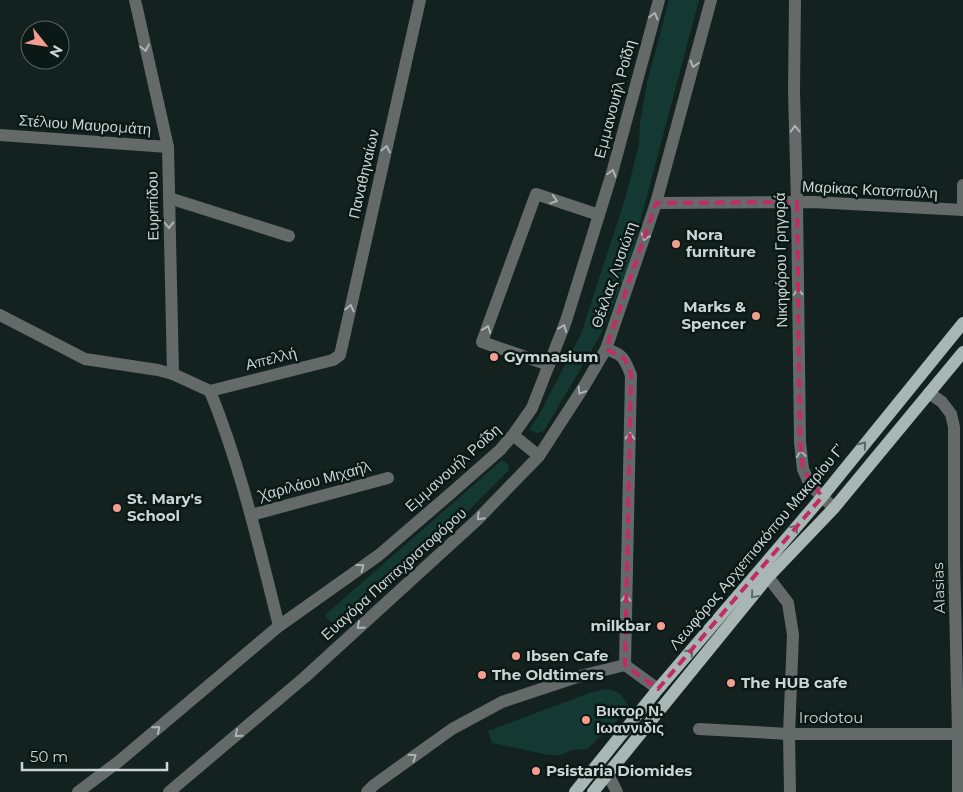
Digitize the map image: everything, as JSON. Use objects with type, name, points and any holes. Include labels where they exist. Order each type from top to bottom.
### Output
[{"type":"main road","name":"Λεωφόρος Αρχιεπισκόπου Μακαρίου Γ’","points":[[575,792],[658,689],[822,497],[963,323]]},
{"type":"main road","name":"Λεωφόρος Αρχιεπισκόπου Μακαρίου Γ’","points":[[593,792],[768,577],[834,508],[963,352]]},
{"type":"street","name":"Ευριπίδου","points":[[135,0],[168,147],[173,374]]},
{"type":"street","name":"Παναθηναίων","points":[[340,355],[420,0]]},
{"type":"street","name":"Εμμανουήλ Ροΐδη","points":[[78,792],[118,762],[279,626],[378,555],[500,450],[513,435],[532,408],[566,321],[600,215],[659,0]]},
{"type":"street","name":"Θέκλας Λυσιώτη","points":[[625,665],[631,375],[625,359],[618,353],[606,349],[656,203],[711,0]]},
{"type":"street","name":"Νικηφόρου Γρηγορά","points":[[795,0],[794,91],[800,442],[803,469],[810,485],[834,508]]},
{"type":"street","name":"Στέλιου Μαυρομάτη","points":[[0,135],[168,147]]},
{"type":"street","points":[[963,184],[963,210]]},
{"type":"street","points":[[549,365],[482,342],[536,194],[600,215]]},
{"type":"street","points":[[169,198],[289,236]]},
{"type":"street","name":"Μαρίκας Κοτοπούλη","points":[[656,203],[797,202],[963,210]]},
{"type":"street","points":[[0,315],[85,360],[158,370],[173,374],[210,391],[224,424],[251,515],[279,626]]},
{"type":"street","name":"Ευαγόρα Παπαχριστοφόρου","points":[[169,792],[305,677],[478,520],[539,456],[606,349]]},
{"type":"street","name":"Απελλή","points":[[210,391],[333,360],[340,355]]},
{"type":"street","name":"Alasias","points":[[929,393],[942,402],[951,414],[954,426],[954,560],[959,582],[961,734],[958,792]]},
{"type":"street","points":[[513,435],[539,456]]},
{"type":"street","name":"Χαριλάου Μιχαήλ","points":[[251,515],[388,478]]},
{"type":"street","points":[[768,577],[788,603],[793,635],[789,734],[790,792]]},
{"type":"street","points":[[368,792],[374,785],[452,729],[502,702],[580,676],[625,665],[658,689]]},
{"type":"street","name":"Irodotou","points":[[699,729],[789,734],[961,734]]},
{"type":"street","points":[[608,774],[616,792]]},
{"type":"highlighted area","points":[[797,202],[800,442],[803,469],[822,497],[658,689],[625,665],[631,375],[625,359],[606,349],[656,203]]},
{"type":"green space","points":[[669,0],[699,0],[627,271],[601,334],[544,431],[537,433],[529,430],[539,415],[581,334],[625,199],[639,145],[640,123],[647,83]]},
{"type":"green space","points":[[502,460],[509,465],[508,471],[467,512],[335,627],[325,615]]},
{"type":"green space","points":[[605,689],[619,693],[628,705],[620,718],[587,749],[572,750],[560,755],[549,755],[492,743],[488,731],[592,692]]},
{"type":"place","name":"Nora furniture","points":[[676,244]]},
{"type":"place","name":"Marks & Spencer","points":[[756,316]]},
{"type":"place","name":"Gymnasium","points":[[494,357]]},
{"type":"place","name":"St. Mary's School","points":[[117,508]]},
{"type":"place","name":"milkbar","points":[[661,626]]},
{"type":"place","name":"Ibsen Cafe","points":[[516,656]]},
{"type":"place","name":"The Oldtimers","points":[[482,675]]},
{"type":"place","name":"The HUB cafe","points":[[731,683]]},
{"type":"place","name":"Βικτορ Ν. Ιωαννιδις","points":[[586,720]]},
{"type":"place","name":"Psistaria Diomides","points":[[536,771]]}]
